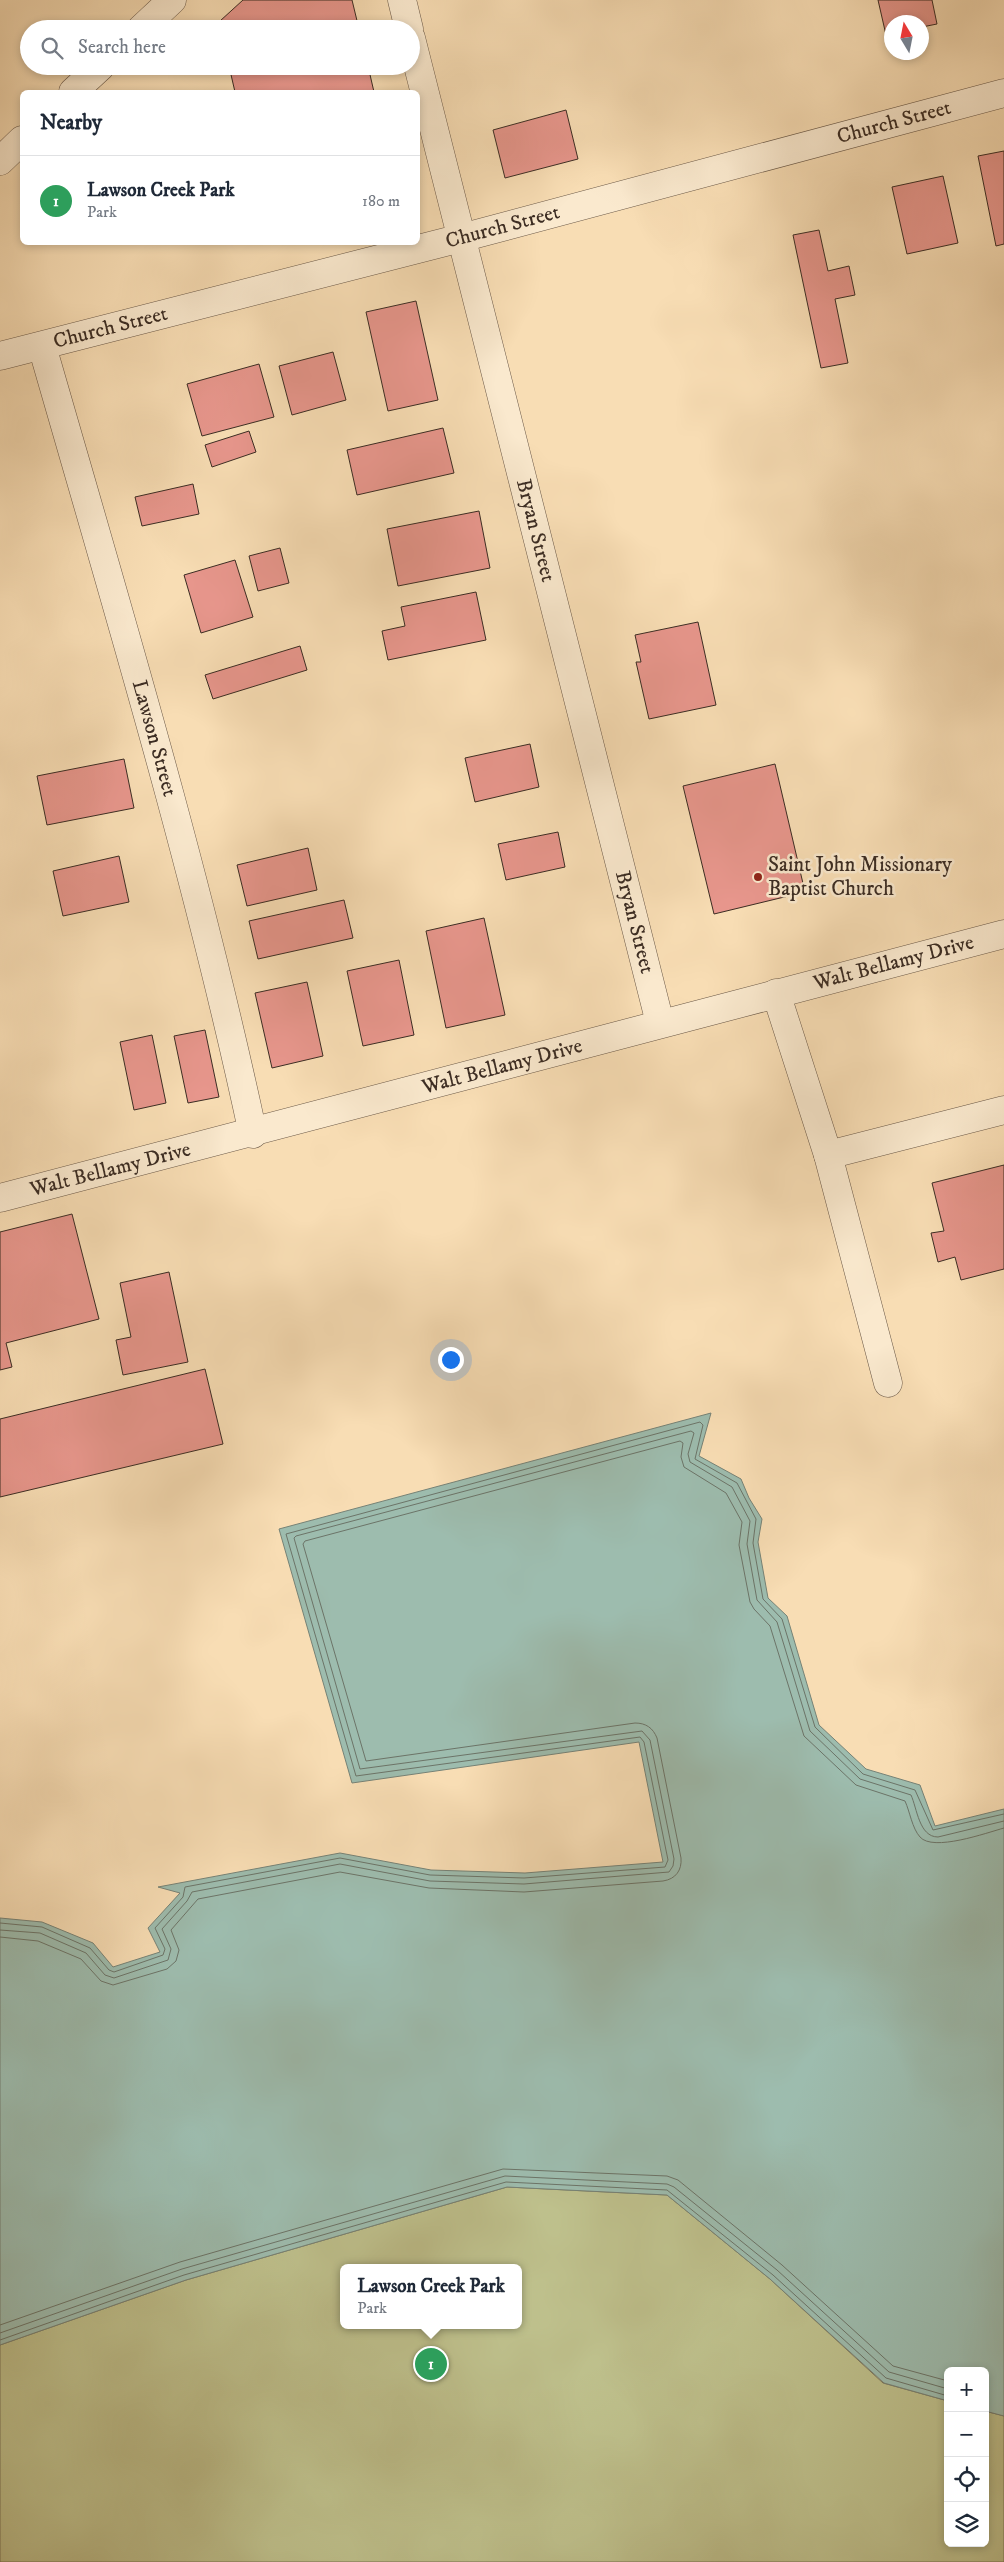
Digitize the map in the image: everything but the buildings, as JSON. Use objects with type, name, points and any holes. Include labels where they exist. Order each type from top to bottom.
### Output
[{"type":"street","points":[[151,20],[172,0]]},
{"type":"street","points":[[402,0],[407,20]]},
{"type":"street","name":"Bryan Street","points":[[420,74],[660,1023]]},
{"type":"street","points":[[75,90],[91,75]]},
{"type":"street","name":"Church Street","points":[[0,356],[461,238],[1004,93]]},
{"type":"street","points":[[0,161],[20,142]]},
{"type":"street","name":"Lawson Street","points":[[42,346],[159,756],[232,1035],[253,1134]]},
{"type":"street","name":"Walt Bellamy Drive","points":[[0,1198],[253,1134],[660,1023],[1004,934]]},
{"type":"street","points":[[776,993],[828,1156],[888,1384]]},
{"type":"street","points":[[828,1156],[1004,1110]]},
{"type":"green space","points":[[507,2187],[667,2195],[770,2279],[883,2383],[944,2400],[944,2547],[989,2547],[989,2412],[1004,2416],[1004,2562],[0,2562],[0,2345],[186,2280]]},
{"type":"water","points":[[711,1413],[699,1456],[741,1479],[749,1498],[762,1519],[758,1542],[768,1598],[787,1616],[819,1725],[866,1769],[920,1785],[935,1826],[1004,1809],[1004,2416],[989,2412],[989,2367],[944,2367],[944,2400],[884,2383],[770,2279],[667,2195],[507,2187],[186,2280],[0,2345],[0,1918],[42,1922],[93,1943],[113,1967],[160,1952],[148,1928],[180,1893],[158,1887],[340,1853],[431,1870],[525,1873],[663,1862],[639,1742],[352,1783],[279,1529]]},
{"type":"place","name":"Saint John Missionary Baptist Church","points":[[758,877]]},
{"type":"place","name":"Lawson Creek Park","points":[[431,2364]]}]
